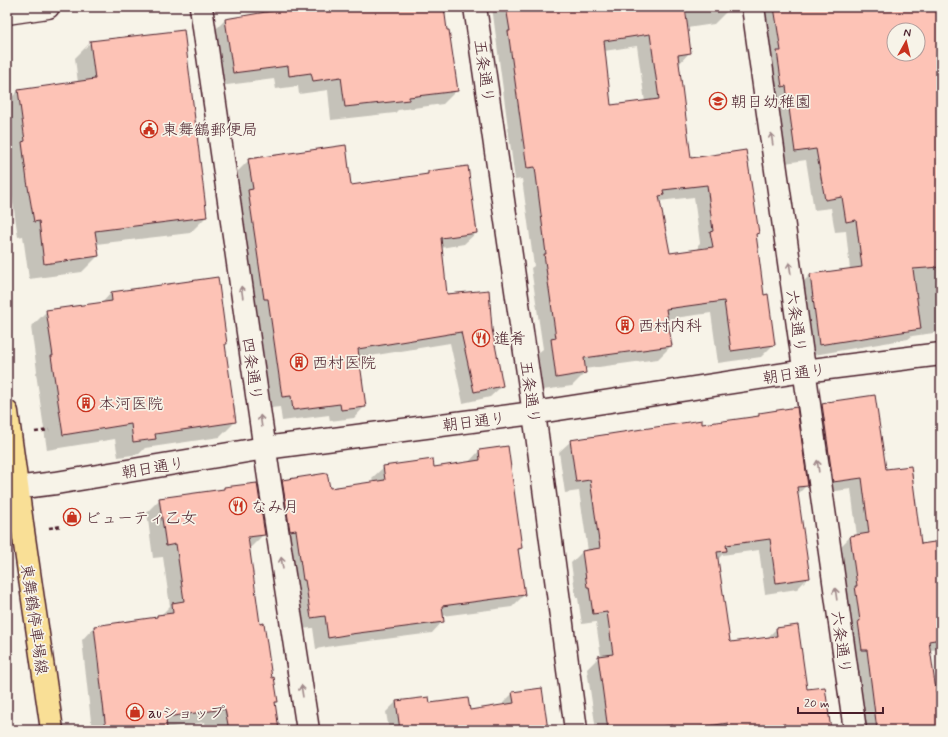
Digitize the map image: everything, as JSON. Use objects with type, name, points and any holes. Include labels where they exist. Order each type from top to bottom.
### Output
[{"type":"main road","name":"東舞鶴停車場線","points":[[7,412],[12,488],[52,730]]},
{"type":"street","points":[[7,13],[48,7]]},
{"type":"street","name":"四条通り","points":[[201,7],[264,448],[308,730]]},
{"type":"street","name":"五条通り","points":[[475,7],[534,413],[576,730]]},
{"type":"street","name":"六条通り","points":[[753,7],[855,730]]},
{"type":"street","name":"朝日通り","points":[[12,488],[56,483],[264,448],[534,413],[804,371],[941,354]]},
{"type":"building","points":[[295,7],[444,7],[458,91],[409,97],[409,100],[345,107],[341,77],[313,81],[311,73],[289,76],[288,66],[233,73],[225,19]]},
{"type":"building","points":[[506,7],[685,7],[691,53],[678,55],[691,158],[746,150],[759,233],[756,234],[764,295],[768,294],[775,345],[731,351],[724,301],[666,309],[672,346],[584,358],[586,373],[556,378],[551,339],[556,338],[544,254],[546,254],[535,167],[527,168],[508,31],[510,31]],"holes":[[[650,34],[659,99],[611,105],[604,41]],[[707,185],[713,231],[710,232],[713,247],[670,253],[659,196],[664,195],[663,190]]]},
{"type":"building","points":[[774,7],[937,7],[941,32],[941,267],[913,269],[921,329],[819,345],[810,274],[862,267],[856,220],[846,222],[842,197],[825,200],[816,149],[795,152],[786,86],[782,87],[777,51],[781,51]]},
{"type":"building","points":[[184,30],[207,217],[95,231],[99,256],[44,264],[39,221],[34,222],[27,181],[22,142],[25,141],[18,90],[95,79],[90,41]]},
{"type":"building","points":[[346,145],[351,185],[428,174],[428,171],[468,166],[477,233],[441,238],[447,294],[489,290],[492,329],[503,386],[474,392],[461,332],[358,349],[366,407],[341,410],[340,404],[293,410],[291,396],[282,397],[268,299],[264,299],[248,190],[253,189],[248,159]]},
{"type":"building","points":[[218,277],[227,344],[225,344],[236,422],[155,434],[156,439],[133,442],[131,424],[63,435],[51,356],[53,356],[46,310],[112,301],[111,292]]},
{"type":"building","points":[[875,395],[886,469],[911,466],[921,544],[941,541],[941,639],[929,641],[937,698],[941,697],[941,730],[877,730],[867,650],[862,650],[855,586],[857,586],[850,536],[869,533],[862,478],[833,482],[822,404]]},
{"type":"building","points":[[797,407],[808,486],[797,487],[810,578],[776,583],[770,539],[726,545],[727,551],[717,552],[730,641],[777,636],[776,628],[798,625],[807,689],[825,687],[831,730],[786,730],[785,724],[729,730],[728,723],[682,730],[674,730],[673,725],[637,730],[608,730],[598,656],[613,654],[607,612],[593,614],[589,587],[587,587],[582,551],[600,548],[590,480],[576,482],[570,440],[702,420],[702,424],[759,416],[759,413]]},
{"type":"building","points":[[508,446],[522,548],[518,549],[525,595],[442,606],[444,622],[328,638],[325,616],[311,618],[305,580],[303,580],[296,530],[290,531],[282,480],[327,473],[330,488],[385,480],[383,466],[433,459],[434,467],[480,460],[479,450]]},
{"type":"building","points":[[257,483],[265,535],[248,537],[260,624],[264,623],[272,678],[274,677],[278,702],[275,702],[279,730],[229,730],[225,709],[166,717],[167,730],[106,730],[94,626],[157,617],[157,615],[173,613],[172,603],[184,601],[176,544],[166,546],[159,498]]},
{"type":"building","points":[[542,688],[548,730],[400,730],[396,701],[429,697],[430,703],[468,698],[470,710],[514,703],[512,692]]},
{"type":"place","name":"朝日幼稚園","points":[[718,101]]},
{"type":"place","name":"東舞鶴郵便局","points":[[149,129]]},
{"type":"place","name":"西村内科","points":[[625,325]]},
{"type":"place","name":"進肴","points":[[481,338]]},
{"type":"place","name":"西村医院","points":[[299,362]]},
{"type":"place","name":"本河医院","points":[[86,403]]},
{"type":"place","name":"なみ月","points":[[238,506]]},
{"type":"place","name":"ビューティ乙女","points":[[72,517]]},
{"type":"place","name":"auショップ","points":[[135,712]]}]
